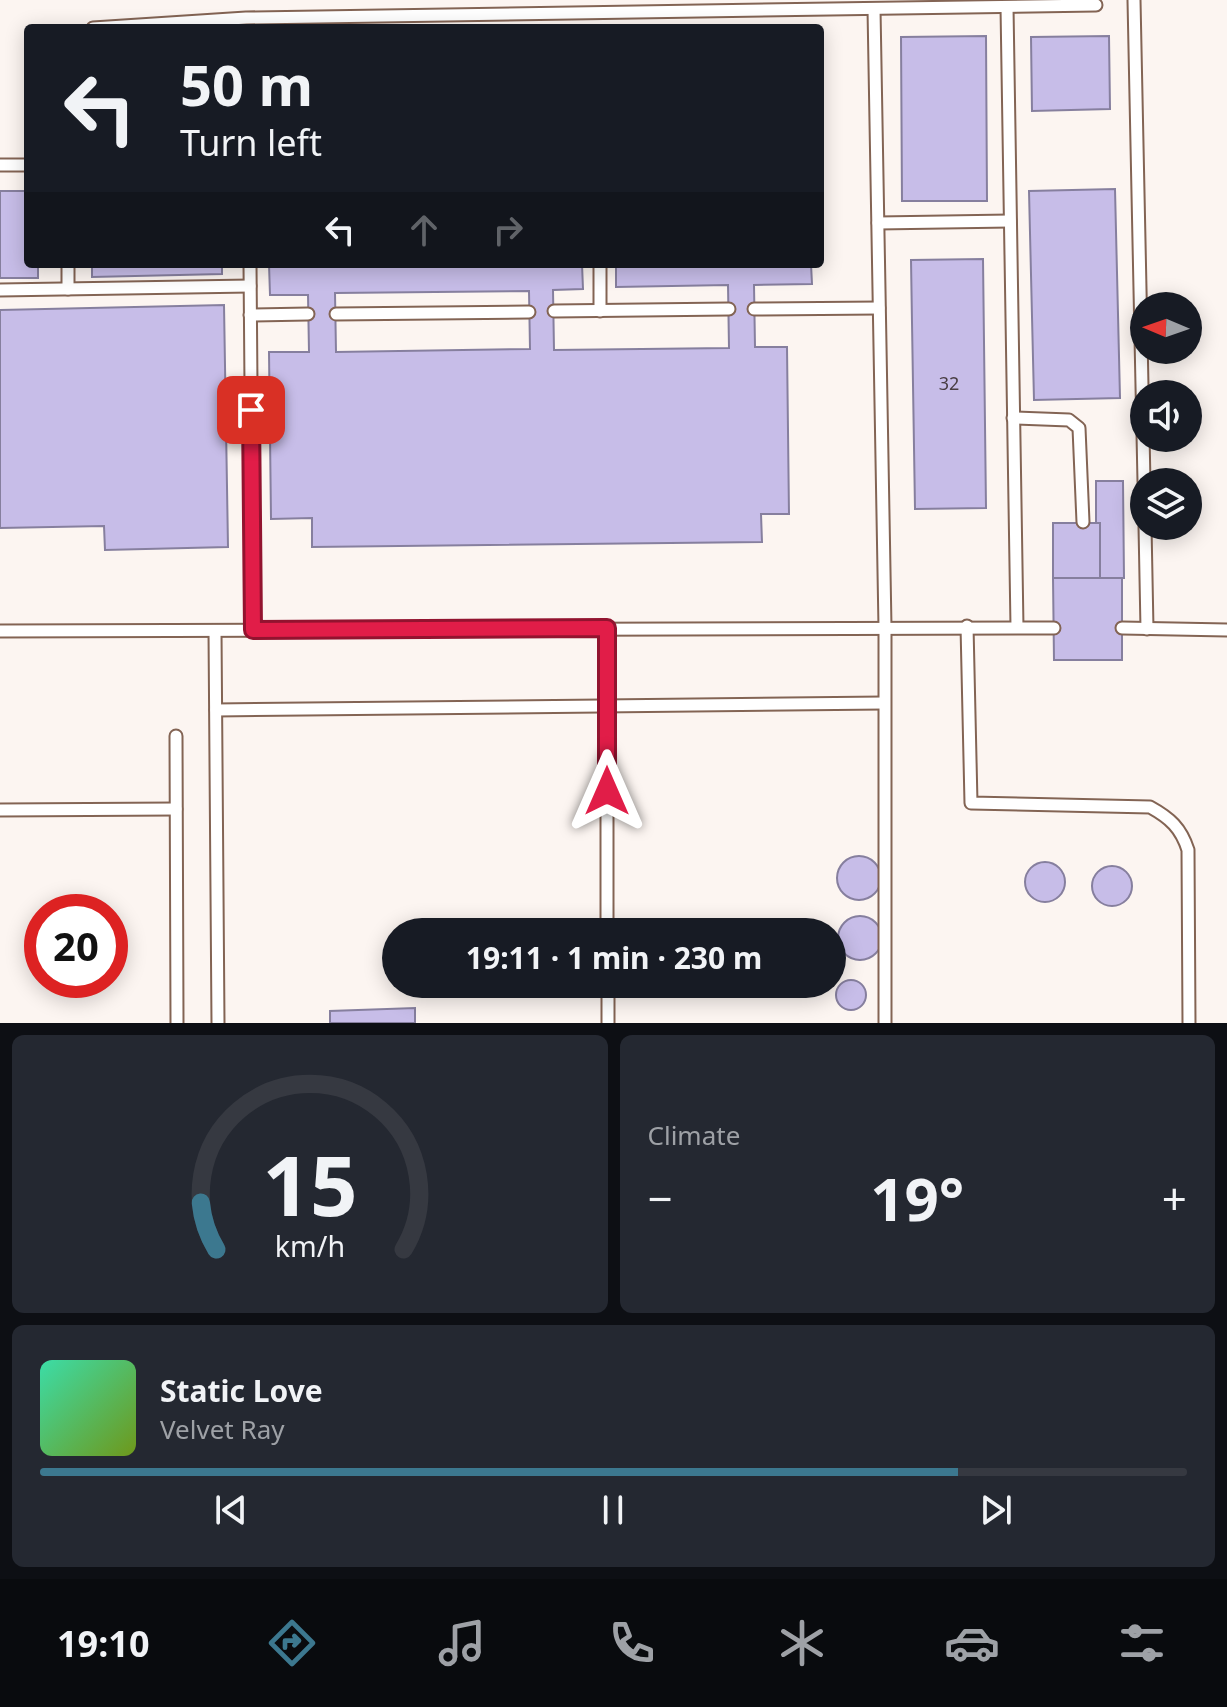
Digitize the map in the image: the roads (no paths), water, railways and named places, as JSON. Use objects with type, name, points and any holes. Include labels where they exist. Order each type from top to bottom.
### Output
[{"type":"lane","points":[[1134,0],[1144,468]]},
{"type":"lane","points":[[215,24],[1096,5]]},
{"type":"lane","points":[[1007,7],[1017,627]]},
{"type":"lane","points":[[874,9],[885,627],[885,1023]]},
{"type":"lane","points":[[0,165],[24,165]]},
{"type":"lane","points":[[878,223],[1010,221]]},
{"type":"lane","points":[[68,268],[68,289]]},
{"type":"lane","points":[[250,268],[253,630]]},
{"type":"lane","points":[[600,268],[600,311]]},
{"type":"lane","points":[[0,290],[250,286]]},
{"type":"lane","points":[[754,309],[879,308]]},
{"type":"lane","points":[[554,311],[729,309]]},
{"type":"lane","points":[[336,314],[529,312]]},
{"type":"lane","points":[[250,315],[308,314]]},
{"type":"lane","points":[[1013,418],[1069,420],[1079,428],[1083,522]]},
{"type":"lane","points":[[1145,540],[1147,629]]},
{"type":"lane","points":[[967,626],[971,803],[1150,807],[1166,816],[1183,832],[1188,850],[1189,1023]]},
{"type":"lane","points":[[607,628],[607,918]]},
{"type":"lane","points":[[0,631],[1054,628]]},
{"type":"lane","points":[[1122,628],[1227,630]]},
{"type":"lane","points":[[215,631],[218,1023]]},
{"type":"lane","points":[[216,710],[884,703]]},
{"type":"lane","points":[[176,736],[177,1023]]},
{"type":"lane","points":[[0,810],[176,809]]},
{"type":"lane","points":[[608,998],[608,1023]]}]
